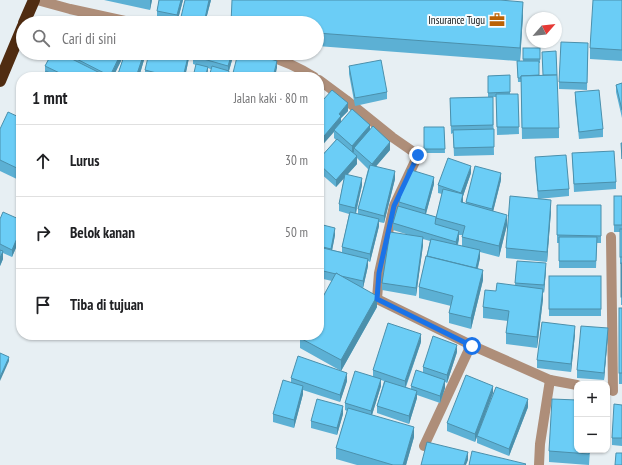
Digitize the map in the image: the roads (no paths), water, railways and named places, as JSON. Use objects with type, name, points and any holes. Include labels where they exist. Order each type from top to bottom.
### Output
[{"type":"highway","points":[[27,16],[34,0]]},
{"type":"highway","points":[[0,81],[16,43]]},
{"type":"street","points":[[37,0],[102,16]]},
{"type":"street","points":[[282,60],[306,72]]},
{"type":"street","points":[[324,84],[392,137],[418,155],[394,206],[379,273],[377,299],[472,346],[550,380],[574,384]]},
{"type":"street","points":[[611,237],[614,391]]},
{"type":"street","points":[[424,446],[472,346]]},
{"type":"street","points":[[539,465],[540,444],[550,380]]},
{"type":"place","name":"Insurance Tugu","points":[[497,20]]}]
